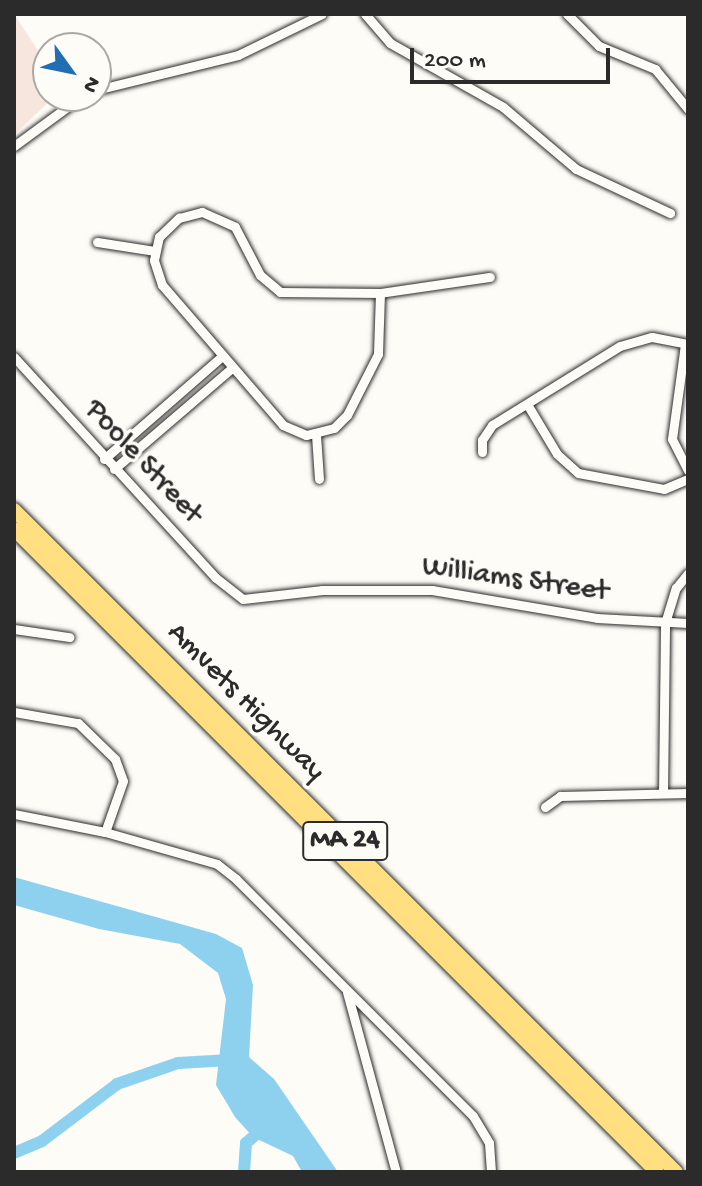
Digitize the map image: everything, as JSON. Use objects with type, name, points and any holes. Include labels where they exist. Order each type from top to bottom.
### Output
[{"type":"highway","name":"Amvets Highway","points":[[14,510],[676,1172]]},
{"type":"highway","name":"Amvets Highway","points":[[14,529],[657,1172]]},
{"type":"street","points":[[112,86],[238,55],[322,14]]},
{"type":"street","points":[[365,14],[390,43],[503,107],[576,169],[670,213]]},
{"type":"street","points":[[567,14],[594,43],[655,69],[688,109]]},
{"type":"street","points":[[14,146],[60,112]]},
{"type":"street","points":[[380,293],[376,359],[345,419],[316,435],[283,425],[232,368],[162,285],[155,251],[175,220],[211,213],[238,230],[260,275],[280,292],[380,293],[490,277]]},
{"type":"street","points":[[97,242],[155,251]]},
{"type":"street","points":[[482,452],[489,429],[631,341],[652,337],[687,344],[672,439],[688,470]]},
{"type":"street","points":[[104,459],[222,356]]},
{"type":"street","name":"Poole Street","points":[[14,357],[104,459],[240,598]]},
{"type":"street","points":[[114,469],[232,368]]},
{"type":"street","points":[[527,404],[557,454],[578,473],[664,489],[688,479]]},
{"type":"street","points":[[316,435],[319,479]]},
{"type":"street","points":[[663,793],[665,623],[676,588],[688,573]]},
{"type":"street","name":"Williams Street","points":[[240,598],[432,590],[597,618],[688,623]]},
{"type":"street","points":[[14,629],[69,637]]},
{"type":"street","points":[[14,712],[78,723],[115,759],[123,787],[105,832]]},
{"type":"street","points":[[545,807],[560,796],[688,793]]},
{"type":"street","points":[[14,814],[105,832],[221,866],[478,1122],[491,1149],[491,1172]]},
{"type":"street","points":[[346,989],[396,1172]]},
{"type":"shaded area","points":[[14,14],[32,42],[32,112],[38,112],[14,135]]},
{"type":"water","points":[[14,877],[216,934],[242,948],[253,985],[249,1057],[274,1079],[338,1172],[302,1172],[293,1156],[253,1137],[235,1117],[216,1085],[226,999],[218,973],[180,944],[99,929],[14,905]]},
{"type":"waterway","points":[[14,1153],[42,1141],[117,1084],[178,1063],[230,1060]]},
{"type":"waterway","points":[[244,1172],[246,1143],[258,1133],[266,1133]]}]
